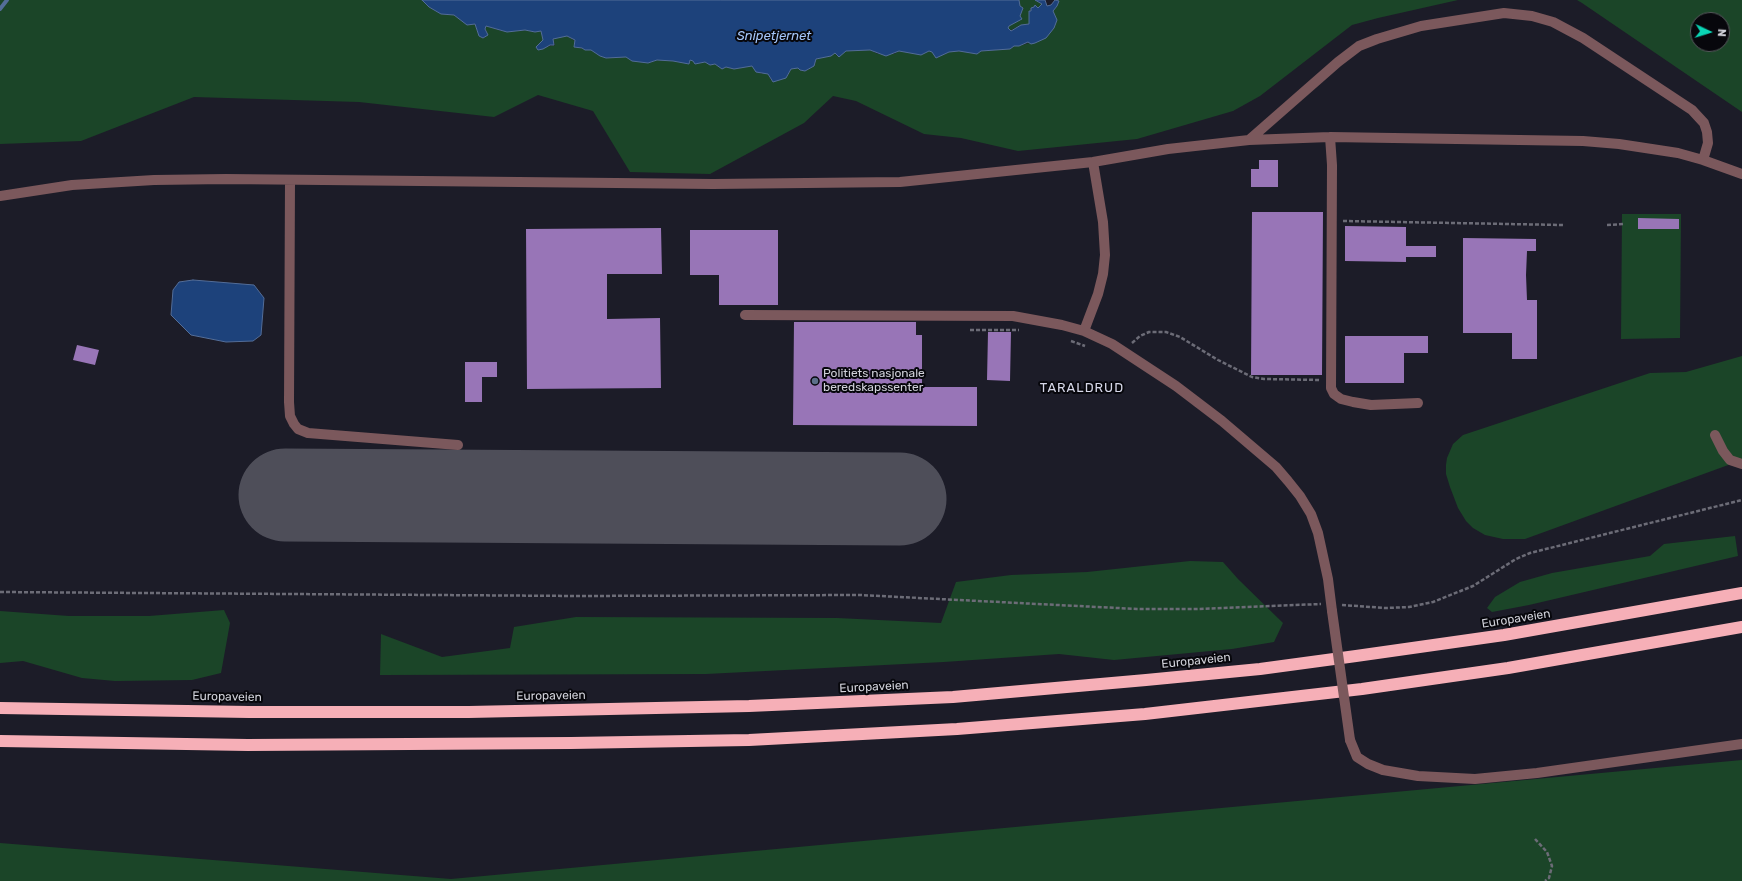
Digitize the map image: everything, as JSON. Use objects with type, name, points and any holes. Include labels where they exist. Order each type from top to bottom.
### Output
[{"type":"highway","name":"Europaveien","points":[[0,708],[249,712],[469,712],[757,706],[953,697],[1146,680],[1349,657],[1512,634],[1742,593]]},
{"type":"highway","points":[[0,741],[248,745],[616,743],[806,737],[965,729],[1160,713],[1398,684],[1508,668],[1742,627]]},
{"type":"street","points":[[1249,140],[1338,62],[1359,46],[1421,26],[1504,13],[1532,16],[1553,22],[1583,38],[1692,110],[1704,123],[1707,132],[1708,143],[1703,160]]},
{"type":"street","points":[[1330,137],[1332,198],[1331,381],[1334,394],[1353,402],[1371,405],[1418,403]]},
{"type":"street","points":[[0,196],[72,185],[146,181],[900,182],[1092,162],[1168,149],[1249,140],[1330,137],[1583,141],[1648,148],[1703,160],[1742,174]]},
{"type":"street","points":[[1084,331],[1099,287],[1105,255],[1103,222],[1092,162]]},
{"type":"street","points":[[290,181],[289,402],[290,416],[294,424],[298,429],[308,433],[458,445]]},
{"type":"street","points":[[745,315],[1013,316],[1062,324],[1084,331],[1125,352],[1176,386],[1228,426],[1276,467],[1300,496],[1311,514],[1318,533],[1332,608],[1350,740],[1357,757],[1383,770],[1418,776],[1475,779],[1544,772],[1742,744]]},
{"type":"street","points":[[1715,435],[1723,451],[1730,460],[1742,464]]},
{"type":"path","points":[[1356,221],[1563,225]]},
{"type":"path","points":[[1608,225],[1624,224]]},
{"type":"path","points":[[970,330],[1021,330]]},
{"type":"path","points":[[1125,352],[1135,340],[1144,334],[1155,331],[1166,332],[1180,336],[1218,360],[1252,377],[1264,379],[1331,381]]},
{"type":"path","points":[[1066,340],[1090,348]]},
{"type":"path","points":[[0,592],[576,596],[860,595],[1137,609],[1409,608],[1433,602],[1473,586],[1516,559],[1530,553],[1742,500]]},
{"type":"path","points":[[1535,839],[1547,852],[1552,866],[1549,878],[1545,881]]},
{"type":"green space","points":[[0,0],[422,0],[429,7],[441,14],[454,15],[469,25],[475,24],[479,36],[483,38],[487,32],[485,29],[486,26],[502,31],[541,31],[543,40],[539,45],[546,47],[555,45],[553,40],[556,37],[567,36],[575,41],[574,47],[591,50],[606,58],[626,57],[633,61],[649,63],[657,60],[689,64],[690,60],[698,63],[705,62],[724,68],[734,69],[752,66],[762,74],[763,72],[768,74],[771,80],[788,75],[791,69],[798,68],[802,71],[808,70],[815,64],[816,59],[835,53],[837,56],[846,51],[870,50],[878,54],[894,54],[899,51],[921,55],[928,51],[943,55],[949,52],[960,51],[977,54],[979,51],[1010,49],[1014,46],[1029,43],[1054,16],[1053,11],[1057,6],[1058,0],[1458,0],[1352,25],[1260,96],[1233,111],[1137,139],[1018,151],[961,138],[924,134],[856,101],[833,96],[804,123],[710,174],[630,172],[593,111],[538,95],[494,117],[359,102],[194,97],[81,141],[0,144]]},
{"type":"green space","points":[[1019,0],[1035,0],[1042,4],[1038,8],[1035,5],[1034,8],[1032,7],[1029,14],[1029,24],[1021,25],[1009,31],[1008,27],[1012,23],[1021,20],[1020,16],[1023,8],[1020,6]]},
{"type":"green space","points":[[1577,0],[1742,0],[1742,112],[1582,3]]},
{"type":"green space","points":[[1622,214],[1681,214],[1680,338],[1621,339]]},
{"type":"green space","points":[[1742,356],[1742,460],[1525,539],[1503,539],[1485,535],[1473,528],[1466,521],[1458,508],[1446,474],[1446,465],[1447,458],[1453,444],[1463,435],[1650,373],[1686,372]]},
{"type":"green space","points":[[1735,536],[1738,556],[1529,605],[1492,612],[1487,608],[1495,597],[1520,582],[1552,573],[1650,556],[1664,544]]},
{"type":"green space","points":[[1190,561],[1223,562],[1238,579],[1283,623],[1274,642],[1232,649],[1114,660],[1059,654],[944,662],[706,674],[380,675],[381,634],[442,657],[510,648],[514,627],[576,617],[837,618],[941,623],[956,582],[1011,575],[1087,572]]},
{"type":"green space","points":[[224,610],[230,623],[221,673],[192,680],[115,681],[82,678],[23,661],[0,663],[0,611],[69,616],[149,616]]},
{"type":"green space","points":[[1742,760],[1742,881],[0,881],[0,843],[451,879]]},
{"type":"water","name":"Snipetjernet","points":[[422,0],[1019,0],[1020,6],[1023,8],[1020,16],[1022,19],[1009,26],[1008,28],[1011,31],[1021,25],[1029,24],[1029,11],[1031,11],[1031,8],[1035,5],[1038,8],[1042,4],[1035,0],[1045,0],[1047,6],[1051,5],[1055,0],[1059,1],[1053,11],[1057,20],[1054,28],[1046,38],[1035,43],[1031,44],[1028,42],[1019,46],[1014,46],[1010,49],[981,51],[977,54],[959,51],[949,52],[936,58],[932,52],[929,51],[921,55],[899,51],[886,56],[870,50],[846,51],[839,57],[835,53],[831,56],[816,59],[814,66],[805,71],[798,68],[791,69],[786,78],[773,82],[768,74],[756,72],[752,66],[734,69],[726,67],[722,69],[715,64],[710,65],[705,62],[695,64],[690,60],[689,64],[657,60],[648,63],[632,61],[626,57],[606,58],[591,50],[574,47],[575,40],[567,36],[553,39],[554,45],[538,50],[536,47],[543,40],[541,31],[535,32],[525,30],[507,32],[486,26],[485,29],[488,35],[483,38],[479,36],[475,24],[467,25],[454,15],[441,14],[429,7]]},
{"type":"water","points":[[193,280],[254,285],[264,298],[261,335],[253,341],[226,342],[191,335],[171,315],[173,290],[179,282]]},
{"type":"building","points":[[1259,160],[1278,160],[1278,187],[1251,187],[1251,169],[1259,169]]},
{"type":"building","points":[[1252,212],[1323,212],[1322,375],[1251,375]]},
{"type":"building","points":[[1638,218],[1679,219],[1679,229],[1638,229]]},
{"type":"building","points":[[1345,226],[1406,227],[1406,246],[1436,246],[1436,257],[1406,257],[1406,262],[1345,261]]},
{"type":"building","points":[[661,228],[662,274],[607,274],[607,319],[660,318],[661,388],[527,389],[526,229]]},
{"type":"building","points":[[690,230],[778,230],[778,305],[719,305],[719,275],[690,275]]},
{"type":"building","points":[[1463,238],[1536,239],[1536,251],[1527,251],[1526,275],[1527,300],[1537,300],[1537,359],[1512,359],[1512,333],[1463,333]]},
{"type":"building","points":[[794,322],[916,322],[916,335],[922,335],[922,387],[977,387],[977,426],[793,425]]},
{"type":"building","points":[[988,332],[1011,332],[1010,381],[987,380]]},
{"type":"building","points":[[1345,336],[1428,336],[1428,353],[1404,353],[1404,383],[1345,383]]},
{"type":"building","points":[[77,345],[99,350],[95,365],[73,360]]},
{"type":"building","points":[[465,362],[497,362],[497,377],[482,377],[482,402],[465,402]]},
{"type":"waterway","points":[[0,9],[7,0]]},
{"type":"runway","points":[[285,495],[900,499]]},
{"type":"place","name":"Politiets nasjonale beredskapssenter","points":[[815,381]]},
{"type":"district","name":"TARALDRUD","points":[[1082,388]]}]
